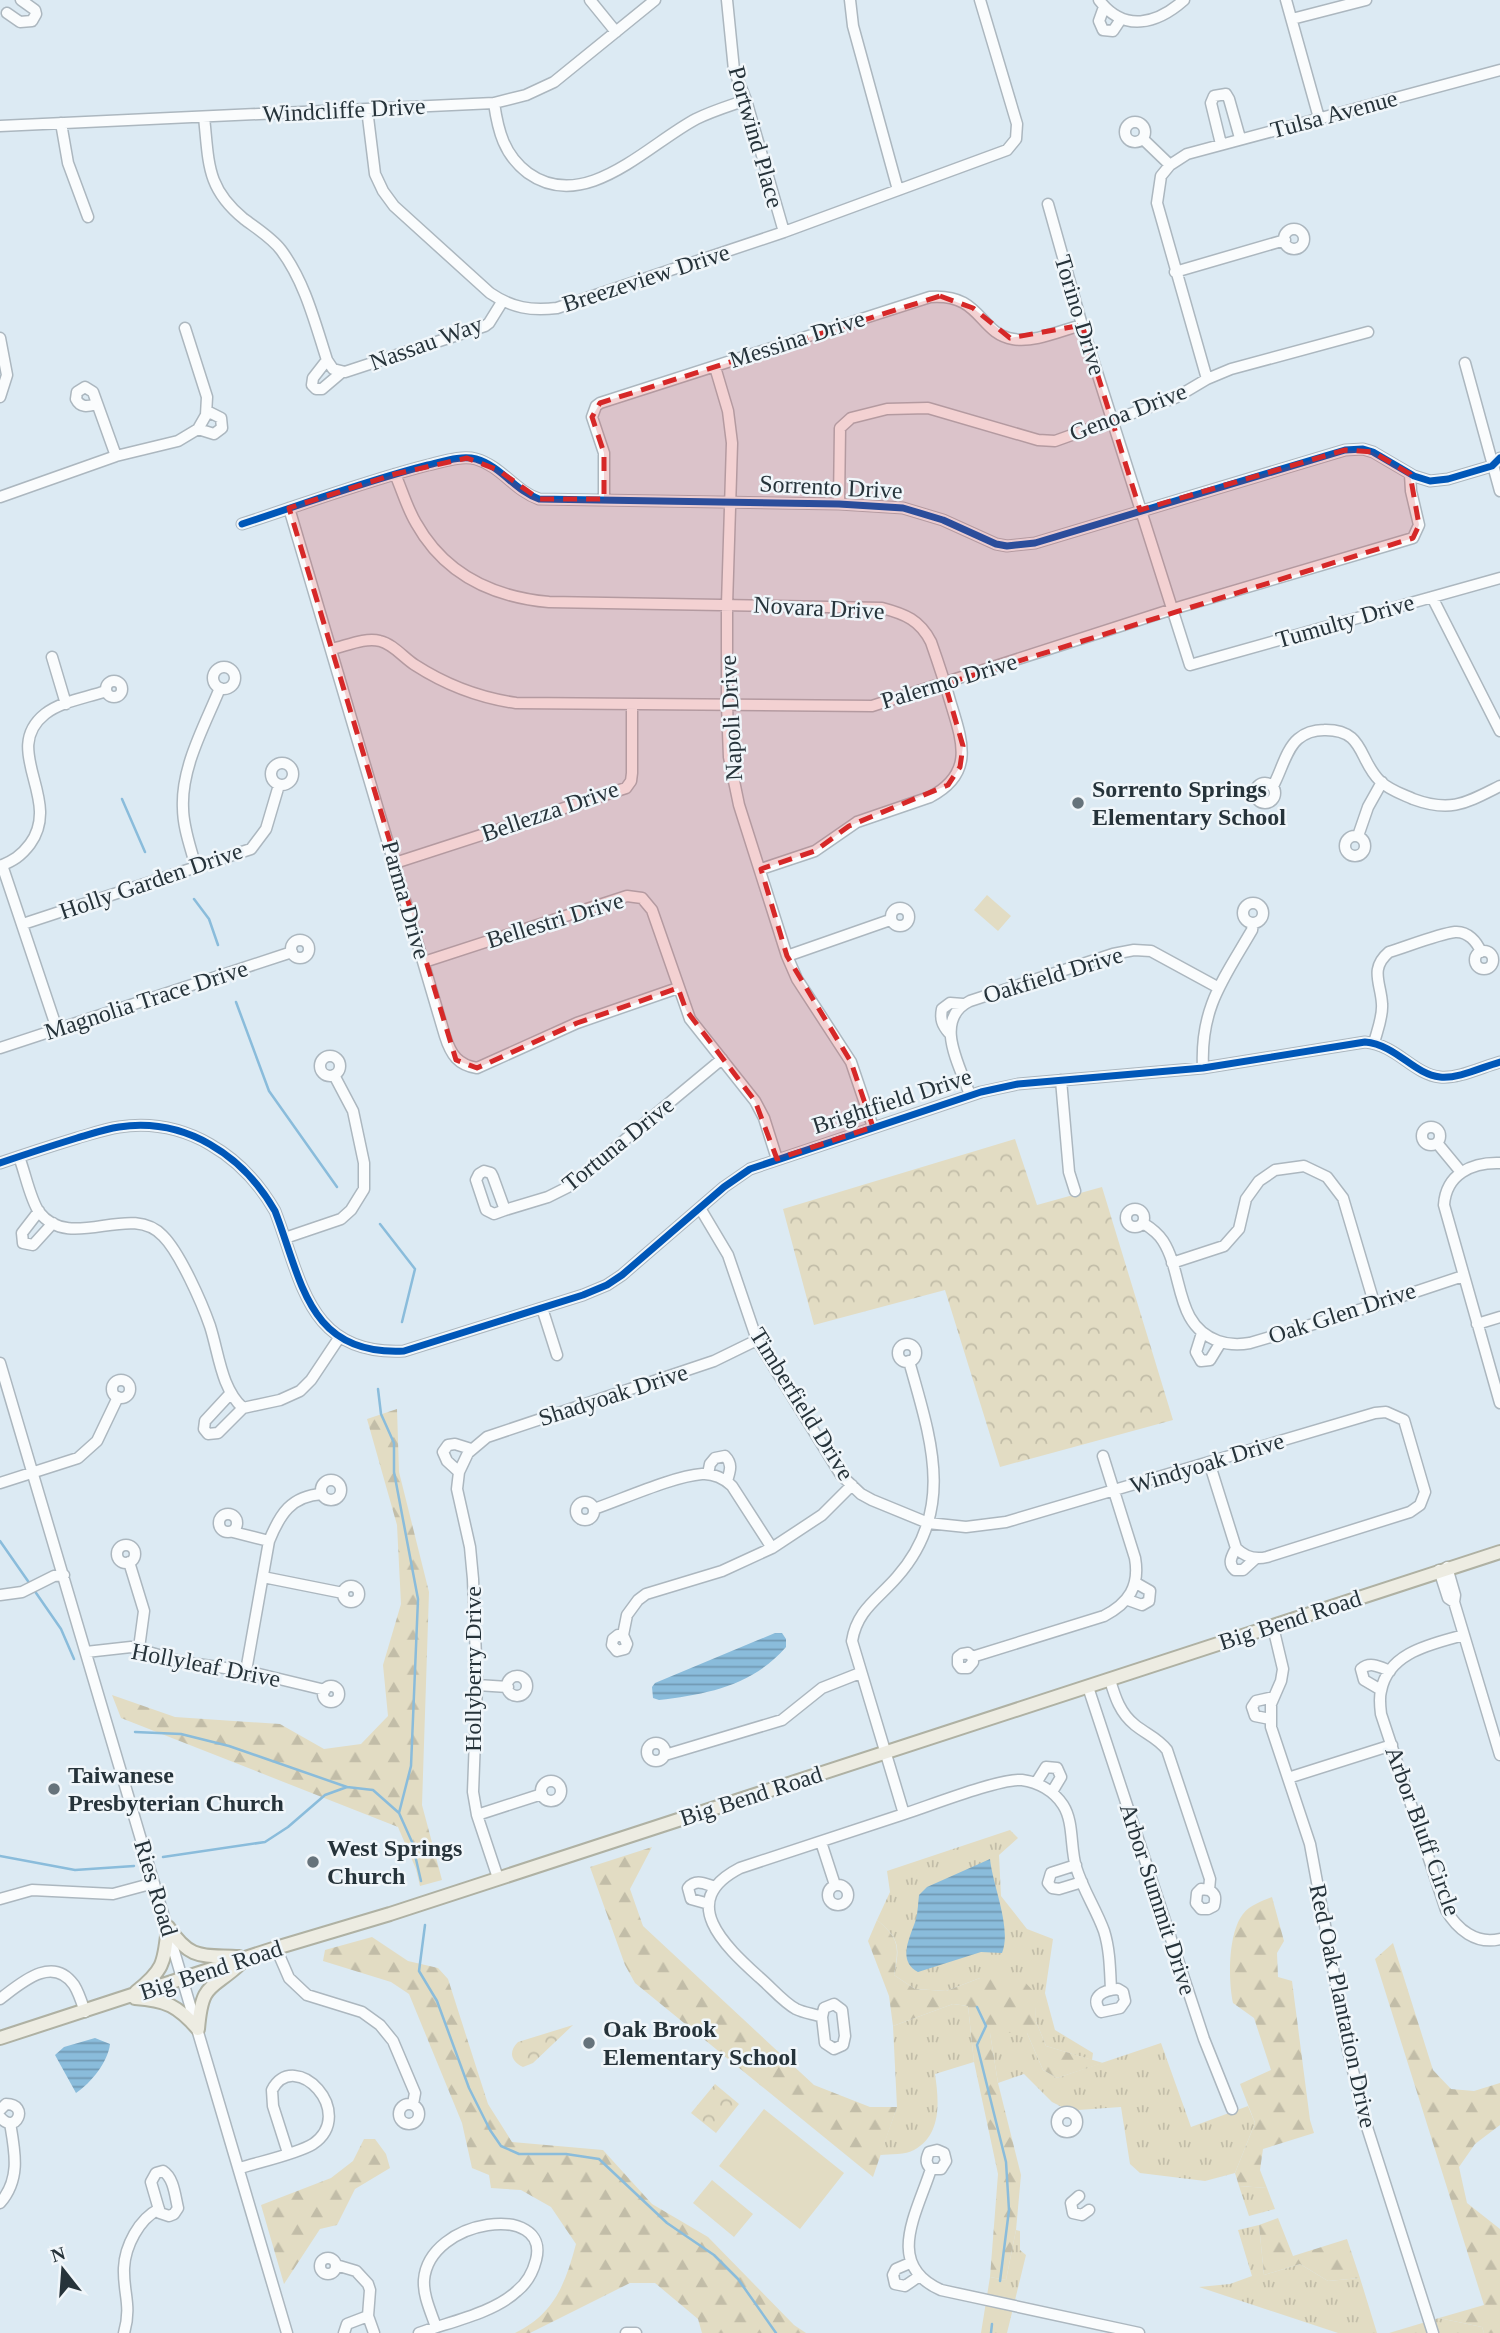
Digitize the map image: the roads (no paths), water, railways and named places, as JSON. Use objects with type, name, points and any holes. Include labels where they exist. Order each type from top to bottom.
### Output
[{"type":"main road","name":"Big Bend Road","points":[[0,2038],[276,1948],[437,1899],[1500,1552]]},
{"type":"main road","points":[[168,1927],[178,1941],[194,1954],[247,1958]]},
{"type":"main road","points":[[128,1998],[148,1982],[161,1966],[165,1956],[168,1927]]},
{"type":"main road","points":[[198,2029],[204,1995],[218,1979],[247,1958]]},
{"type":"main road","points":[[128,1998],[169,2003],[186,2015],[198,2029]]},
{"type":"street","points":[[19,0],[35,9],[36,14],[32,21],[20,22],[4,15],[19,0]]},
{"type":"street","points":[[590,0],[616,32]]},
{"type":"street","name":"Windcliffe Drive","points":[[0,126],[494,103],[554,82],[655,0]]},
{"type":"street","name":"Portwind Place","points":[[727,0],[734,70],[746,100],[784,232]]},
{"type":"street","points":[[850,0],[853,26],[898,190]]},
{"type":"street","name":"Breezeview Drive","points":[[502,302],[522,309],[557,308],[784,232],[1000,154],[1012,146],[1018,131],[1016,116],[980,0]]},
{"type":"street","points":[[1102,3],[1121,19],[1138,22],[1163,16],[1184,0]]},
{"type":"street","points":[[1286,0],[1319,118]]},
{"type":"street","points":[[1292,19],[1366,0]]},
{"type":"street","points":[[1102,3],[1099,22],[1102,30],[1113,30],[1121,19]]},
{"type":"street","name":"Tulsa Avenue","points":[[1170,164],[1187,154],[1240,138],[1500,70]]},
{"type":"street","points":[[1221,144],[1211,103],[1214,96],[1226,94],[1240,138]]},
{"type":"street","points":[[494,103],[503,144],[518,164],[544,181],[575,186],[601,178],[695,120],[746,100]]},
{"type":"street","points":[[367,109],[375,174],[383,191],[394,206],[502,302]]},
{"type":"street","name":"Nassau Way","points":[[204,117],[209,164],[218,191],[228,206],[280,248],[301,282],[334,367],[485,326],[494,317],[502,302]]},
{"type":"street","points":[[61,123],[68,163],[88,217]]},
{"type":"street","points":[[1143,139],[1170,164],[1161,176],[1157,203],[1207,379]]},
{"type":"street","name":"Torino Drive","points":[[1048,204],[1082,325],[1190,665]]},
{"type":"street","points":[[1175,272],[1285,240]]},
{"type":"street","name":"Messina Drive","points":[[604,499],[604,453],[593,417],[596,406],[600,403],[930,297],[948,296],[963,302],[974,308],[996,332],[1016,340],[1082,325]]},
{"type":"street","points":[[0,497],[116,456],[178,441],[198,429],[207,411],[205,389],[185,328]]},
{"type":"street","name":"Genoa Drive","points":[[839,504],[840,434],[843,423],[851,418],[887,409],[928,408],[1048,441],[1175,398],[1207,379],[1231,369],[1368,332]]},
{"type":"street","points":[[0,338],[7,375],[0,397]]},
{"type":"street","points":[[1465,363],[1497,464],[1500,491]]},
{"type":"street","name":"Napoli Drive","points":[[715,367],[731,421],[727,705],[728,746],[734,787],[787,956],[801,985],[851,1062],[873,1127]]},
{"type":"street","points":[[97,404],[116,456]]},
{"type":"street","points":[[198,429],[211,435],[222,428],[220,418],[207,411]]},
{"type":"street","name":"Sorrento Drive","points":[[242,524],[395,474],[455,459],[474,458],[498,470],[525,492],[539,499],[839,504],[903,508],[925,513],[983,540],[1007,546],[1035,543],[1345,450],[1363,449],[1422,480],[1439,481],[1497,464]]},
{"type":"street","name":"Novara Drive","points":[[395,474],[415,523],[431,545],[461,573],[497,593],[523,600],[549,602],[882,608],[917,622],[927,635],[945,684],[963,746],[960,767],[948,785],[930,797],[849,826],[815,851],[761,869]]},
{"type":"street","name":"Palermo Drive","points":[[332,649],[365,641],[381,641],[427,673],[466,690],[499,701],[516,703],[872,706],[1173,609],[1413,538],[1419,525],[1410,474]]},
{"type":"street","name":"Parma Drive","points":[[289,508],[449,1050],[462,1064],[477,1068],[577,1023],[678,988]]},
{"type":"street","name":"Tumulty Drive","points":[[1190,665],[1500,578]]},
{"type":"street","points":[[1432,597],[1497,720],[1500,731]]},
{"type":"street","points":[[52,657],[66,704]]},
{"type":"street","points":[[196,867],[184,824],[183,791],[188,768],[220,688]]},
{"type":"street","points":[[57,1029],[1,866],[24,852],[34,839],[40,824],[39,800],[27,756],[33,727],[44,715],[66,704],[106,691]]},
{"type":"street","name":"Bellezza Drive","points":[[395,863],[626,788],[632,773],[632,705]]},
{"type":"street","points":[[1273,786],[1290,750],[1299,738],[1312,732],[1328,730],[1345,733],[1352,738],[1382,782],[1399,793],[1433,806],[1464,803],[1500,786]]},
{"type":"street","points":[[1358,836],[1368,807],[1382,782]]},
{"type":"street","name":"Holly Garden Drive","points":[[23,924],[244,852],[257,843],[266,829],[279,785]]},
{"type":"street","name":"Bellestri Drive","points":[[424,962],[627,896],[646,901],[652,910],[690,1019],[755,1101],[764,1118],[777,1159]]},
{"type":"street","points":[[787,956],[890,920]]},
{"type":"street","points":[[1203,1068],[1204,1026],[1219,988],[1254,923]]},
{"type":"street","points":[[1480,952],[1468,935],[1455,932],[1388,952],[1376,968],[1382,1005],[1374,1043],[1385,1046],[1421,1070],[1442,1078],[1500,1062]]},
{"type":"street","name":"Oakfield Drive","points":[[970,1096],[949,1033],[952,1016],[963,1004],[1101,958],[1134,950],[1151,951],[1219,988]]},
{"type":"street","name":"Magnolia Trace Drive","points":[[0,1048],[292,951]]},
{"type":"street","name":"Brightfield Drive","points":[[339,1338],[377,1351],[404,1351],[607,1285],[737,1177],[777,1159],[996,1087],[1203,1068],[1343,1044],[1374,1043]]},
{"type":"street","name":"Tortuna Drive","points":[[505,1210],[558,1193],[578,1180],[722,1059]]},
{"type":"street","points":[[285,1238],[341,1219],[351,1210],[364,1189],[364,1163],[353,1111],[334,1075]]},
{"type":"street","points":[[1061,1080],[1069,1172],[1075,1191]]},
{"type":"street","points":[[0,1163],[121,1126],[147,1126],[183,1132],[208,1142],[234,1159],[251,1176],[275,1211],[306,1297],[324,1324],[339,1338],[311,1380],[300,1391],[280,1400],[243,1408],[218,1433],[211,1435],[205,1432],[205,1421],[230,1394]]},
{"type":"street","points":[[1437,1143],[1461,1172]]},
{"type":"street","points":[[19,1157],[39,1211],[52,1223],[72,1229],[144,1224],[164,1236],[201,1304],[230,1394],[243,1408]]},
{"type":"street","points":[[1500,1163],[1476,1164],[1461,1172],[1447,1190],[1444,1205],[1500,1403]]},
{"type":"street","points":[[1172,1263],[1224,1245],[1238,1229],[1246,1199],[1259,1181],[1275,1170],[1304,1166],[1327,1177],[1343,1199],[1375,1306]]},
{"type":"street","name":"Timberfield Drive","points":[[700,1208],[728,1255],[757,1340],[841,1475],[861,1493],[883,1506],[928,1523]]},
{"type":"street","points":[[39,1211],[22,1233],[23,1242],[33,1245],[52,1223]]},
{"type":"street","points":[[1143,1223],[1162,1239],[1189,1318],[1202,1333],[1195,1352],[1201,1361],[1210,1360],[1221,1342]]},
{"type":"street","name":"Oak Glen Drive","points":[[1202,1333],[1232,1345],[1250,1343],[1375,1306],[1424,1287],[1463,1276]]},
{"type":"street","points":[[542,1308],[556,1355]]},
{"type":"street","points":[[1477,1324],[1500,1317]]},
{"type":"street","name":"Shadyoak Drive","points":[[464,1459],[471,1449],[487,1437],[714,1361],[757,1340]]},
{"type":"street","points":[[904,1814],[852,1642],[856,1622],[872,1599],[883,1591],[908,1562],[932,1511],[934,1459],[909,1361]]},
{"type":"street","name":"Ries Road","points":[[0,1363],[287,2333]]},
{"type":"street","points":[[0,1483],[70,1462],[86,1452],[100,1435],[118,1397]]},
{"type":"street","name":"Windyoak Drive","points":[[928,1523],[966,1527],[1006,1522],[1374,1413],[1387,1412],[1404,1420],[1425,1487],[1424,1499],[1420,1505],[1410,1512],[1255,1559]]},
{"type":"street","name":"Shadyoak Drive","points":[[459,1472],[447,1461],[443,1452],[452,1444],[471,1449]]},
{"type":"street","points":[[708,1474],[710,1464],[715,1458],[725,1456],[731,1468],[727,1481]]},
{"type":"street","points":[[972,1657],[1096,1619],[1128,1600],[1136,1583],[1135,1558],[1103,1457]]},
{"type":"street","name":"Hollyberry Drive","points":[[464,1459],[457,1489],[470,1547],[473,1579],[477,1685],[472,1792],[498,1878]]},
{"type":"street","points":[[1209,1462],[1236,1548],[1255,1559],[1243,1570],[1235,1570],[1230,1563],[1236,1548]]},
{"type":"street","points":[[594,1509],[685,1478],[708,1474],[727,1481],[772,1548]]},
{"type":"street","points":[[623,1635],[632,1605],[646,1594],[722,1571],[772,1548],[822,1515],[852,1485]]},
{"type":"street","points":[[246,1671],[269,1541],[279,1519],[289,1507],[307,1495],[322,1494]]},
{"type":"street","points":[[233,1532],[269,1541]]},
{"type":"street","points":[[130,1562],[144,1611],[139,1648]]},
{"type":"street","points":[[1443,1569],[1455,1595],[1454,1602],[1500,1755]]},
{"type":"street","points":[[0,1595],[22,1592],[41,1582],[64,1575]]},
{"type":"street","points":[[263,1577],[343,1593]]},
{"type":"street","points":[[1128,1600],[1142,1605],[1149,1601],[1151,1594],[1148,1589],[1136,1583]]},
{"type":"street","name":"Red Oak Plantation Drive","points":[[1273,1627],[1283,1669],[1270,1719],[1310,1844],[1348,2050],[1366,2124],[1433,2333]]},
{"type":"street","points":[[1381,1690],[1390,1671],[1411,1652],[1464,1634]]},
{"type":"street","name":"Hollyleaf Drive","points":[[86,1652],[123,1647],[139,1648],[183,1662],[246,1671],[325,1690]]},
{"type":"street","name":"Arbor Bluff Circle","points":[[1390,1671],[1372,1665],[1361,1670],[1364,1680],[1381,1690],[1381,1714],[1446,1910],[1464,1933],[1479,1939],[1500,1939]]},
{"type":"street","points":[[665,1755],[782,1720],[822,1688],[860,1673]]},
{"type":"street","points":[[1110,1679],[1123,1713],[1167,1750],[1210,1880],[1209,1890]]},
{"type":"street","points":[[477,1685],[508,1687]]},
{"type":"street","name":"Arbor Summit Drive","points":[[1088,1687],[1204,2039],[1232,2109]]},
{"type":"street","name":"Red Oak Plantation Drive","points":[[1270,1719],[1255,1716],[1252,1707],[1256,1700],[1274,1697]]},
{"type":"street","points":[[1288,1778],[1392,1745]]},
{"type":"street","points":[[1036,1783],[1046,1768],[1057,1768],[1061,1777],[1052,1792]]},
{"type":"street","points":[[822,2017],[794,2007],[729,1949],[712,1924],[709,1904],[721,1879],[740,1868],[1001,1783],[1020,1780],[1036,1783],[1052,1792],[1063,1805],[1069,1821],[1076,1865],[1108,1945],[1111,1990]]},
{"type":"street","points":[[477,1815],[542,1794]]},
{"type":"street","points":[[821,1842],[835,1885]]},
{"type":"street","points":[[1076,1865],[1051,1873],[1048,1883],[1052,1888],[1059,1889],[1082,1882]]},
{"type":"street","points":[[709,1904],[691,1899],[688,1888],[698,1882],[715,1887]]},
{"type":"street","points":[[0,1899],[32,1889],[113,1894],[154,1883]]},
{"type":"street","points":[[276,1948],[289,1978],[307,1995],[362,2012],[380,2025],[393,2041],[415,2092],[413,2104]]},
{"type":"street","points":[[0,1999],[31,1976],[52,1972],[74,1985],[85,2012]]},
{"type":"street","points":[[240,2168],[288,2153],[312,2145],[323,2134],[329,2110],[326,2098],[299,2076],[292,2074],[278,2081],[272,2090],[288,2153]]},
{"type":"street","points":[[0,2110],[9,2104],[17,2108],[18,2118],[10,2123],[4,2122],[0,2117]]},
{"type":"street","points":[[0,2203],[9,2190],[16,2168],[10,2123]]},
{"type":"street","points":[[931,2169],[908,2241],[910,2263],[918,2277],[941,2290],[1139,2333]]},
{"type":"street","points":[[1079,2196],[1071,2203],[1073,2213],[1082,2215],[1089,2210]]},
{"type":"street","points":[[124,2333],[128,2310],[124,2270],[126,2256],[136,2231],[159,2209]]},
{"type":"street","points":[[419,2333],[436,2327],[491,2307],[517,2291],[534,2268],[539,2246],[537,2239],[511,2225],[483,2224],[463,2232],[437,2249],[428,2266],[424,2283],[436,2327]]},
{"type":"street","points":[[910,2263],[896,2269],[892,2275],[895,2284],[905,2286],[918,2277]]},
{"type":"street","points":[[336,2265],[356,2271],[368,2284],[368,2316],[374,2333]]},
{"type":"street","points":[[344,2333],[347,2324],[368,2316]]},
{"type":"street","points":[[626,2333],[636,2333]]},
{"type":"water","points":[[775,1633],[782,1633],[786,1639],[786,1647],[759,1671],[744,1679],[694,1695],[659,1700],[653,1698],[652,1687],[655,1683]]},
{"type":"water","points":[[990,1859],[1005,1932],[1002,1953],[981,1952],[918,1972],[911,1967],[906,1954],[917,1916],[919,1895],[927,1887]]},
{"type":"water","points":[[95,2038],[110,2044],[109,2051],[98,2072],[76,2093],[55,2055],[64,2047]]},
{"type":"waterway","points":[[122,799],[145,852]]},
{"type":"waterway","points":[[194,899],[209,919],[218,945]]},
{"type":"waterway","points":[[236,1002],[269,1091],[337,1187]]},
{"type":"waterway","points":[[380,1224],[415,1269],[402,1322]]},
{"type":"waterway","points":[[378,1389],[381,1414],[394,1443],[394,1472],[418,1599],[411,1766],[399,1813]]},
{"type":"waterway","points":[[0,1541],[30,1584]]},
{"type":"waterway","points":[[34,1590],[61,1629],[74,1659]]},
{"type":"waterway","points":[[135,1732],[181,1734],[229,1746],[347,1787]]},
{"type":"waterway","points":[[163,1857],[265,1842],[288,1827],[325,1795],[347,1787],[373,1790],[399,1813],[412,1842],[421,1881]]},
{"type":"waterway","points":[[0,1856],[75,1870],[134,1866]]},
{"type":"waterway","points":[[425,1925],[419,1971],[437,2001],[469,2088],[501,2146],[519,2154],[566,2154],[599,2159],[667,2223],[714,2255],[738,2279],[776,2333]]},
{"type":"waterway","points":[[977,2007],[986,2026],[977,2045],[1006,2162],[1009,2210],[1000,2281]]},
{"type":"waterway","points":[[991,2333],[992,2324]]},
{"type":"place","name":"Sorrento Springs Elementary School","points":[[1078,803]]},
{"type":"place","name":"Taiwanese Presbyterian Church","points":[[54,1789]]},
{"type":"place","name":"West Springs Church","points":[[313,1862]]},
{"type":"place","name":"Oak Brook Elementary School","points":[[589,2043]]}]
